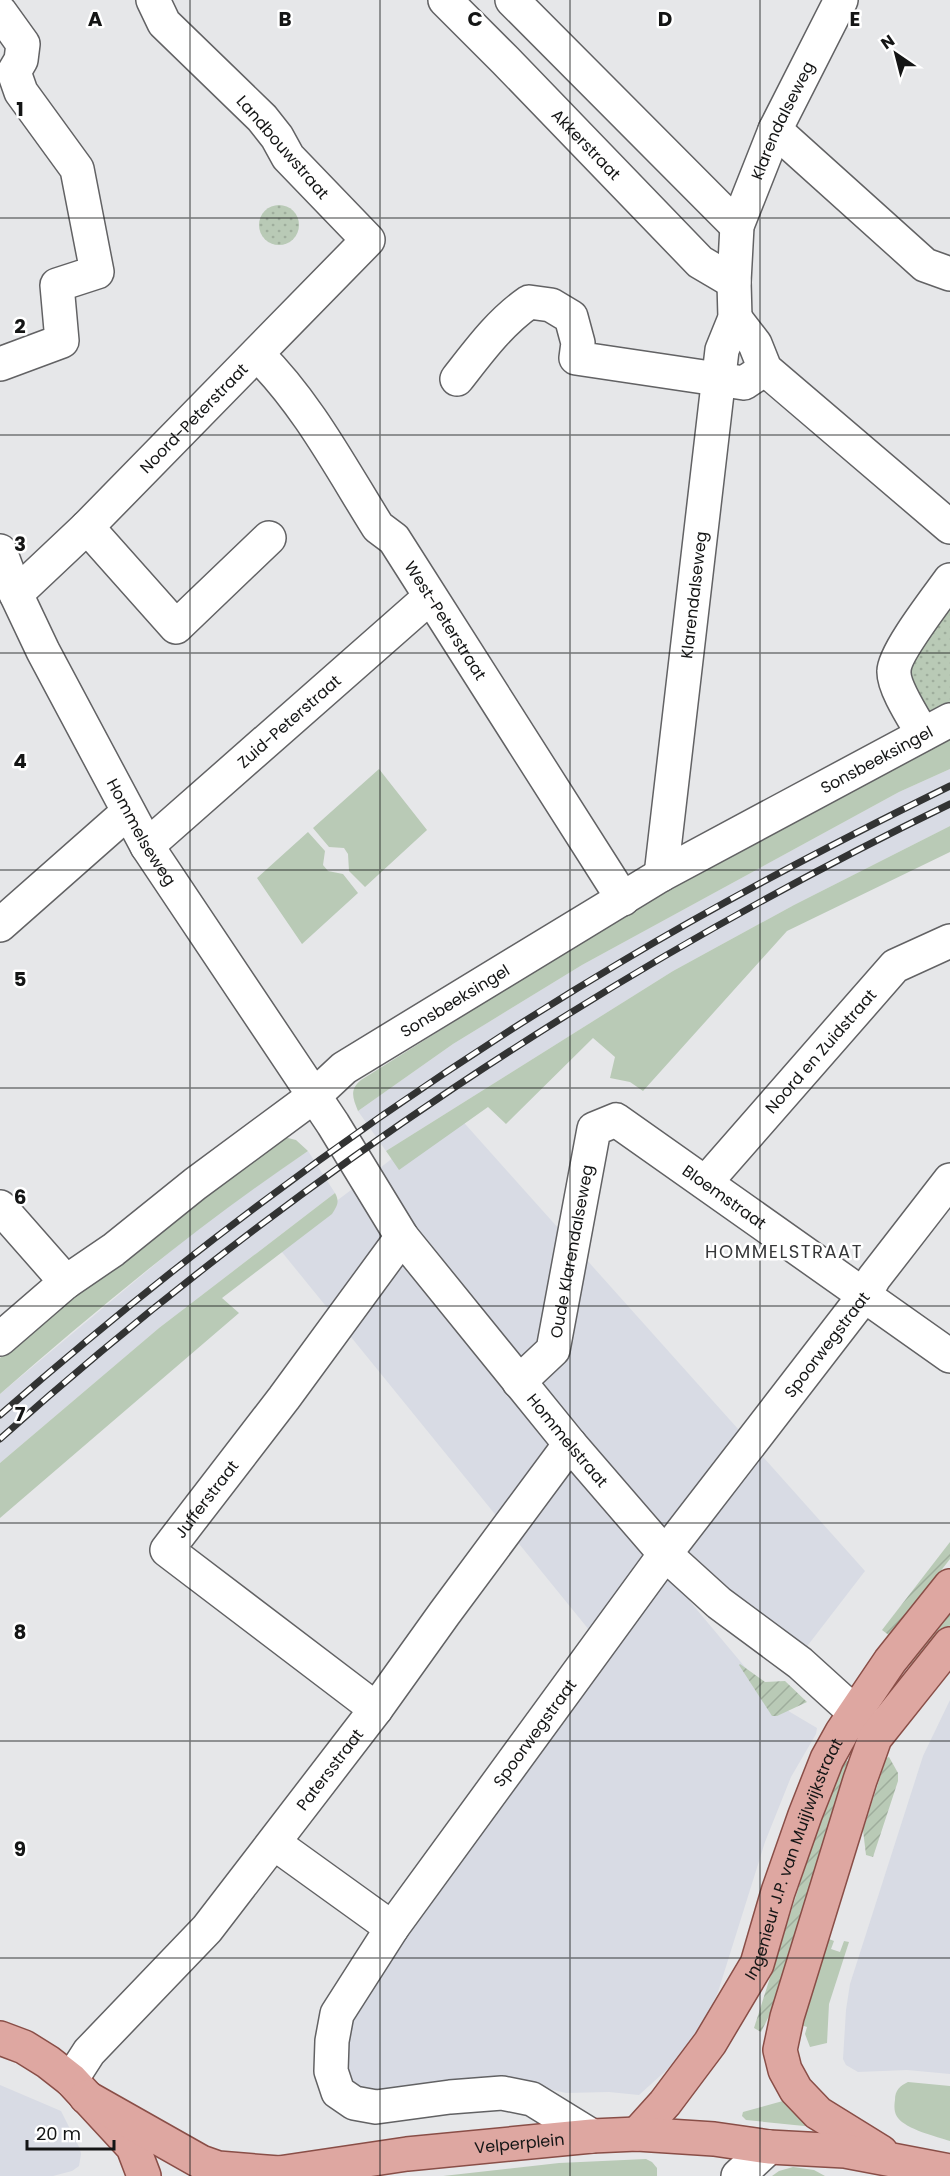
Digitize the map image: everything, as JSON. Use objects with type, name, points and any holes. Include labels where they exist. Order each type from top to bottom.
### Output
[{"type":"main road","name":"Ingenieur J.P. van Muijlwijkstraat","points":[[888,2158],[876,2148],[818,2113],[796,2090],[785,2070],[780,2050],[787,2017],[860,1780],[866,1723],[890,1661],[950,1586]]},
{"type":"main road","name":"Ingenieur J.P. van Muijlwijkstraat","points":[[637,2134],[665,2103],[710,2043],[757,1964],[778,1892],[827,1759],[950,1644]]},
{"type":"main road","points":[[0,2038],[24,2047],[48,2061],[79,2088],[133,2147],[144,2176]]},
{"type":"main road","name":"Velperplein","points":[[79,2088],[201,2162],[218,2168],[276,2174],[407,2154],[592,2136],[637,2134],[714,2139],[769,2147],[845,2151],[950,2171]]},
{"type":"street","name":"Landbouwstraat","points":[[153,0],[164,23],[262,118],[278,137],[288,157],[368,240]]},
{"type":"street","name":"Akkerstraat","points":[[445,0],[506,60],[700,262],[734,282]]},
{"type":"street","points":[[512,0],[737,226]]},
{"type":"street","name":"Klarendalseweg","points":[[661,875],[722,350],[735,318],[737,226],[775,130],[841,0]]},
{"type":"street","points":[[0,12],[23,44],[21,60],[14,72],[21,92],[77,169],[97,273],[57,285],[62,341],[0,364]]},
{"type":"street","points":[[775,130],[925,265],[950,274]]},
{"type":"street","name":"Noord-Peterstraat","points":[[16,594],[87,527],[368,240]]},
{"type":"street","points":[[457,380],[490,336],[510,315],[529,302],[551,305],[571,317],[578,343],[576,358],[744,383],[765,369]]},
{"type":"street","points":[[735,318],[755,344],[765,369],[950,527]]},
{"type":"street","name":"West-Peterstraat","points":[[257,354],[279,376],[298,401],[378,527],[394,539],[622,899]]},
{"type":"street","points":[[87,527],[176,627],[269,538]]},
{"type":"street","name":"Hommelseweg","points":[[0,551],[16,594],[43,651],[147,846],[314,1096]]},
{"type":"street","points":[[936,727],[902,696],[894,670],[904,645],[950,580]]},
{"type":"street","name":"Zuid-Peterstraat","points":[[147,846],[430,597]]},
{"type":"street","name":"Sonsbeeksingel","points":[[0,1339],[66,1282],[113,1250],[233,1155],[314,1096],[344,1068],[661,875],[936,727]]},
{"type":"street","points":[[0,925],[128,812]]},
{"type":"street","name":"Noord en Zuidstraat","points":[[706,1182],[895,966],[950,941]]},
{"type":"street","name":"Hommelstraat","points":[[314,1096],[402,1238],[570,1444],[664,1554],[719,1603],[800,1663],[866,1723]]},
{"type":"street","name":"Bloemstraat","points":[[616,1120],[950,1356]]},
{"type":"street","name":"Oude Klarendalseweg","points":[[519,1382],[553,1350],[594,1129],[616,1120]]},
{"type":"street","name":"Spoorwegstraat","points":[[592,2136],[532,2099],[502,2093],[376,2107],[354,2103],[339,2092],[331,2072],[332,2041],[337,2014],[392,1928],[664,1554],[864,1296],[874,1278],[950,1180]]},
{"type":"street","points":[[0,1207],[66,1282]]},
{"type":"street","name":"Jufferstraat","points":[[376,1709],[167,1550],[284,1398],[402,1238]]},
{"type":"street","name":"Patersstraat","points":[[79,2088],[89,2052],[207,1929],[376,1709],[570,1444]]},
{"type":"street","points":[[274,1843],[392,1928]]},
{"type":"street","points":[[738,2176],[769,2147]]},
{"type":"shaded area","points":[[950,769],[950,826],[794,905],[673,971],[386,1151],[358,1111],[453,1044],[582,965],[899,792]]},
{"type":"shaded area","points":[[458,1116],[865,1571],[805,1649],[692,1563],[436,1264],[376,1171],[407,1147]]},
{"type":"shaded area","points":[[308,1151],[335,1193],[159,1328],[0,1463],[0,1394],[183,1241],[244,1194]]},
{"type":"shaded area","points":[[355,1187],[677,1586],[765,1691],[790,1712],[817,1728],[816,1734],[791,1777],[765,1842],[718,1992],[707,2016],[681,2057],[639,2095],[609,2092],[566,2093],[528,2084],[380,2101],[346,2079],[338,2026],[607,1652],[277,1246]]},
{"type":"shaded area","points":[[950,1700],[950,2074],[907,2070],[858,2072],[846,2065],[843,2059],[850,1984],[923,1756]]},
{"type":"shaded area","points":[[0,2085],[61,2111],[80,2149],[79,2166],[72,2171],[53,2176],[0,2176]]},
{"type":"green space","points":[[279,205],[293,211],[299,225],[293,239],[279,245],[265,239],[259,225],[265,211]]},
{"type":"green space","points":[[950,609],[950,707],[931,714],[922,711],[910,691],[910,660]]},
{"type":"green space","points":[[950,737],[950,769],[899,792],[582,965],[453,1044],[358,1111],[353,1091],[361,1080],[608,925],[686,880]]},
{"type":"green space","points":[[379,769],[427,830],[365,887],[349,871],[348,854],[344,848],[329,847],[313,828]]},
{"type":"green space","points":[[950,826],[950,852],[787,931],[643,1091],[630,1082],[610,1078],[615,1057],[593,1038],[506,1124],[488,1107],[399,1170],[386,1151],[673,971],[794,905]]},
{"type":"green space","points":[[308,832],[325,851],[323,865],[328,871],[343,874],[358,893],[302,944],[257,878]]},
{"type":"green space","points":[[288,1138],[296,1140],[308,1151],[228,1208],[150,1268],[0,1394],[0,1358],[138,1243],[274,1140]]},
{"type":"green space","points":[[335,1193],[337,1204],[332,1214],[222,1298],[239,1313],[0,1518],[0,1463],[159,1328]]},
{"type":"green space","points":[[950,1542],[950,1559],[890,1636],[882,1630]]},
{"type":"green space","points":[[950,1612],[950,1629],[917,1671],[909,1665]]},
{"type":"green space","points":[[740,1664],[765,1682],[785,1681],[807,1702],[777,1716],[772,1716]]},
{"type":"green space","points":[[889,1757],[898,1773],[898,1781],[873,1857],[866,1855],[863,1830],[886,1758]]},
{"type":"green space","points":[[844,1760],[853,1762],[773,2008],[761,2032],[754,2028],[816,1833]]},
{"type":"green space","points":[[829,1939],[834,1941],[831,1949],[840,1952],[844,1941],[849,1942],[829,2004],[827,2043],[810,2047],[805,2034],[807,2027],[798,2024]]},
{"type":"green space","points":[[908,2082],[950,2086],[950,2141],[915,2129],[898,2118],[894,2105],[896,2094],[900,2087]]},
{"type":"green space","points":[[790,2099],[814,2127],[746,2120],[742,2116],[743,2112]]},
{"type":"green space","points":[[646,2159],[657,2168],[657,2176],[443,2176],[559,2163]]},
{"type":"green space","points":[[793,2167],[814,2170],[825,2176],[772,2176],[779,2171]]},
{"type":"railway","points":[[0,1415],[147,1291],[223,1232],[378,1118],[458,1064],[539,1012],[702,915],[950,786]]},
{"type":"railway","points":[[0,1439],[108,1346],[220,1256],[335,1170],[453,1088],[574,1011],[697,938],[822,869],[950,804]]},
{"type":"district","name":"HOMMELSTRAAT","points":[[784,1252]]}]
